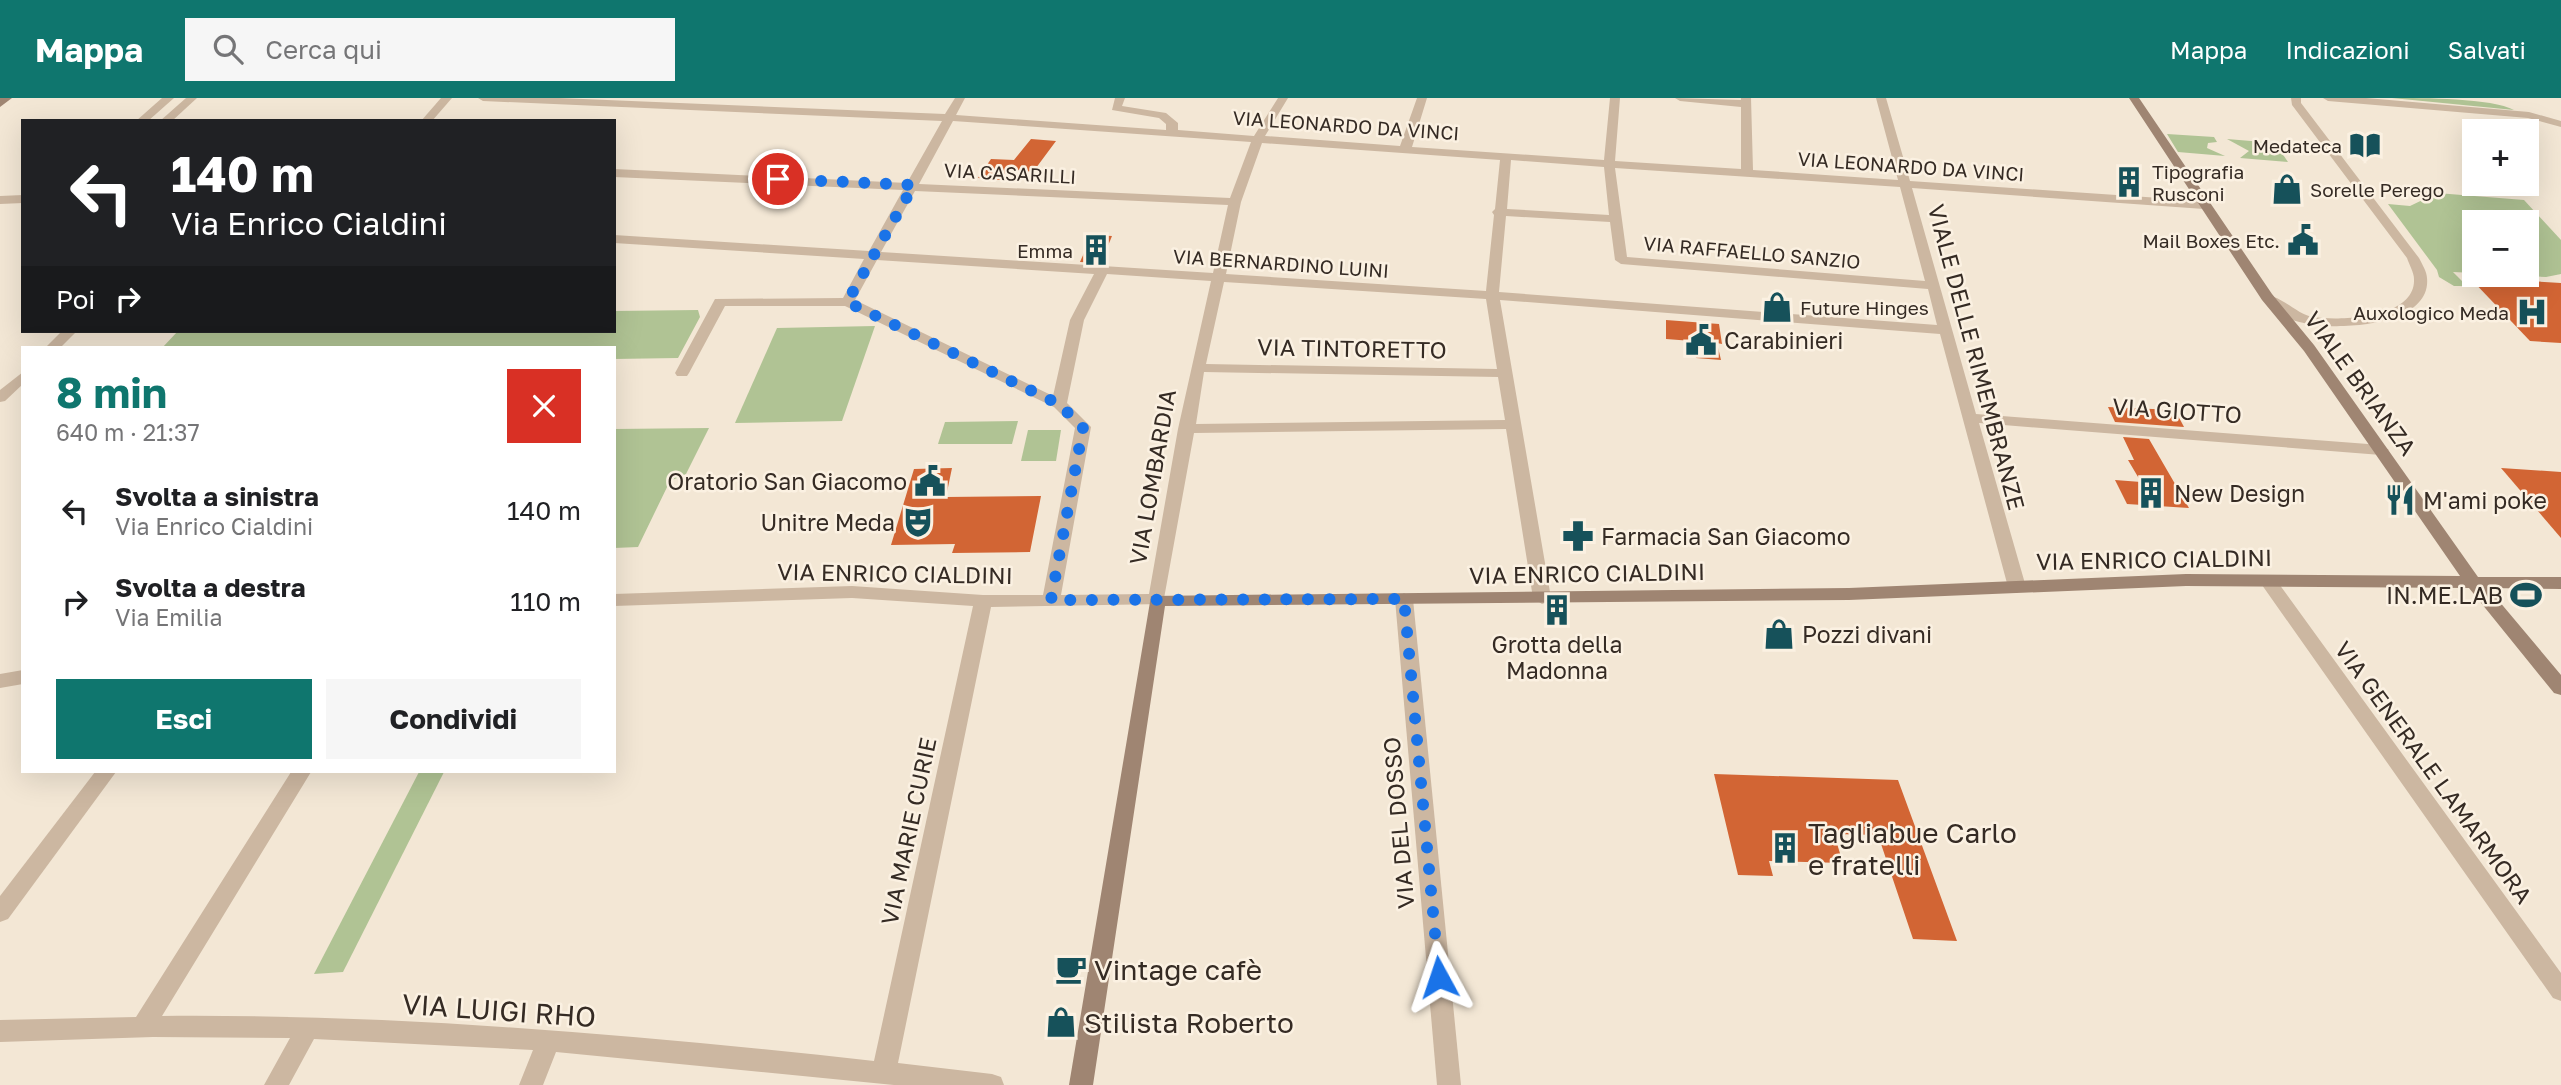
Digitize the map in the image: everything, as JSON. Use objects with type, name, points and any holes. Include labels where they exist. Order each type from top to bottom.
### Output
[{"type":"street","points":[[0,104],[7,98]]},
{"type":"street","points":[[143,119],[169,98]]},
{"type":"street","points":[[167,119],[191,98]]},
{"type":"street","points":[[428,119],[447,98]]},
{"type":"street","name":"VIA LEONARDO DA VINCI","points":[[483,98],[950,118],[2204,205]]},
{"type":"street","points":[[847,302],[960,98]]},
{"type":"street","points":[[1120,98],[1116,108],[1162,115],[1172,123],[1172,133]]},
{"type":"street","name":"VIA LOMBARDIA","points":[[1082,1085],[1157,600],[1198,368],[1235,202],[1258,138],[1283,98]]},
{"type":"street","points":[[1405,149],[1422,98]]},
{"type":"street","name":"VIA RAFFAELLO SANZIO","points":[[1615,98],[1609,164],[1621,260],[1935,286]]},
{"type":"street","points":[[1680,98],[1746,101],[1747,174]]},
{"type":"street","name":"VIALE DELLE RIMEMBRANZE","points":[[1881,98],[2017,587]]},
{"type":"street","name":"VIALE BRIANZA","points":[[2134,98],[2267,296],[2309,348],[2474,583],[2561,688]]},
{"type":"street","points":[[2296,98],[2296,103],[2413,258],[2422,275],[2420,293],[2404,307],[2373,318],[2336,323],[2308,331],[2305,337],[2309,348]]},
{"type":"street","points":[[2328,98],[2529,115],[2561,124]]},
{"type":"street","points":[[1506,156],[1498,212],[1492,295],[1542,598]]},
{"type":"street","name":"VIA CASARILLI","points":[[616,173],[1235,202]]},
{"type":"street","points":[[0,200],[21,199]]},
{"type":"street","points":[[1498,212],[1614,219]]},
{"type":"street","name":"VIA BERNARDINO LUINI","points":[[616,242],[875,254],[1492,295],[1945,330]]},
{"type":"street","points":[[1059,404],[1077,320],[1102,271]]},
{"type":"street","points":[[2267,296],[2297,317],[2336,323]]},
{"type":"street","points":[[682,373],[720,302],[847,302],[1059,404],[1083,428],[1051,600]]},
{"type":"street","points":[[54,346],[68,333]]},
{"type":"street","name":"VIA TINTORETTO","points":[[1198,368],[1505,373]]},
{"type":"street","points":[[0,398],[21,378]]},
{"type":"street","name":"VIA GIOTTO","points":[[1970,418],[2381,450]]},
{"type":"street","points":[[1186,429],[1513,425]]},
{"type":"street","name":"VIA ENRICO CIALDINI","points":[[616,600],[852,592],[983,601],[1542,598],[1849,594],[2186,580],[2561,583]]},
{"type":"street","name":"VIA GENERALE LAMARMORA","points":[[2268,581],[2561,991]]},
{"type":"street","name":"VIA DEL DOSSO","points":[[1404,599],[1449,1085]]},
{"type":"street","name":"VIA MARIE CURIE","points":[[884,1072],[983,601]]},
{"type":"street","points":[[0,681],[21,677]]},
{"type":"street","points":[[0,913],[105,773]]},
{"type":"street","points":[[143,1026],[301,773]]},
{"type":"street","name":"VIA LUIGI RHO","points":[[0,1031],[143,1026],[308,1028],[549,1041],[884,1072],[992,1085]]},
{"type":"street","points":[[276,1085],[308,1028]]},
{"type":"street","points":[[531,1085],[549,1041]]},
{"type":"green space","points":[[2392,98],[2474,101],[2514,110]]},
{"type":"green space","points":[[2167,134],[2214,137],[2217,142],[2208,143],[2207,148],[2225,156],[2178,152]]},
{"type":"green space","points":[[2227,139],[2275,143],[2288,162],[2240,158],[2249,151]]},
{"type":"green space","points":[[2437,193],[2524,200],[2533,210],[2462,210],[2462,272],[2453,272],[2462,281],[2462,286],[2454,286],[2439,277],[2437,270],[2388,204],[2410,206]]},
{"type":"green space","points":[[2539,216],[2561,240],[2561,274],[2539,277]]},
{"type":"green space","points":[[698,310],[700,317],[678,358],[616,359],[616,346],[164,346],[176,333],[616,333],[616,311]]},
{"type":"green space","points":[[875,326],[842,421],[735,423],[777,328]]},
{"type":"green space","points":[[1018,421],[1012,444],[938,444],[945,422]]},
{"type":"green space","points":[[709,428],[686,474],[670,481],[638,547],[616,548],[616,429]]},
{"type":"green space","points":[[1028,430],[1061,430],[1056,461],[1021,461]]},
{"type":"green space","points":[[418,773],[443,773],[343,972],[314,974]]},
{"type":"building","points":[[1031,139],[1056,141],[1033,172],[1008,169],[1002,180],[978,178],[991,159],[1014,160]]},
{"type":"building","name":"Emma","points":[[1092,235],[1112,236],[1101,263],[1080,262]]},
{"type":"building","name":"Auxologico Meda","points":[[2539,282],[2561,283],[2561,343],[2530,341],[2479,287],[2539,287]]},
{"type":"building","name":"Carabinieri","points":[[1666,320],[1719,324],[1722,344],[1717,343],[1721,360],[1696,358],[1692,341],[1666,339]]},
{"type":"building","points":[[2108,407],[2175,410],[2184,427],[2115,422]]},
{"type":"building","name":"New Design","points":[[2123,437],[2149,439],[2189,508],[2127,504],[2115,480],[2141,482],[2128,460],[2134,460]]},
{"type":"building","points":[[952,468],[946,497],[1041,496],[1030,552],[952,553],[955,544],[891,545],[914,469]]},
{"type":"building","points":[[2501,468],[2561,472],[2561,538]]},
{"type":"building","name":"Tagliabue Carlo e fratelli","points":[[1714,774],[1898,780],[1957,941],[1913,939],[1878,835],[1834,834],[1843,863],[1769,861],[1773,876],[1738,875]]},
{"type":"place","name":"Medateca","points":[[2365,145]]},
{"type":"place","name":"Tipografia Rusconi","points":[[2129,182]]},
{"type":"place","name":"Sorelle Perego","points":[[2287,189]]},
{"type":"place","name":"Mail Boxes Etc.","points":[[2303,240]]},
{"type":"place","name":"Emma","points":[[1096,250]]},
{"type":"place","name":"Future Hinges","points":[[1777,307]]},
{"type":"place","name":"Auxologico Meda","points":[[2532,312]]},
{"type":"place","name":"Carabinieri","points":[[1701,340]]},
{"type":"place","name":"Oratorio San Giacomo","points":[[930,481]]},
{"type":"place","name":"New Design","points":[[2151,493]]},
{"type":"place","name":"M'ami poke","points":[[2400,500]]},
{"type":"place","name":"Unitre Meda","points":[[918,522]]},
{"type":"place","name":"Farmacia San Giacomo","points":[[1578,536]]},
{"type":"place","name":"IN.ME.LAB","points":[[2526,595]]},
{"type":"place","name":"Grotta della Madonna","points":[[1557,610]]},
{"type":"place","name":"Pozzi divani","points":[[1779,634]]},
{"type":"place","name":"Tagliabue Carlo e fratelli","points":[[1785,848]]},
{"type":"place","name":"Vintage cafè","points":[[1071,969]]},
{"type":"place","name":"Stilista Roberto","points":[[1061,1022]]},
{"type":"route","points":[[778,179],[914,185],[847,302],[1059,404],[1083,428],[1051,600],[1404,599],[1439,977]]}]
